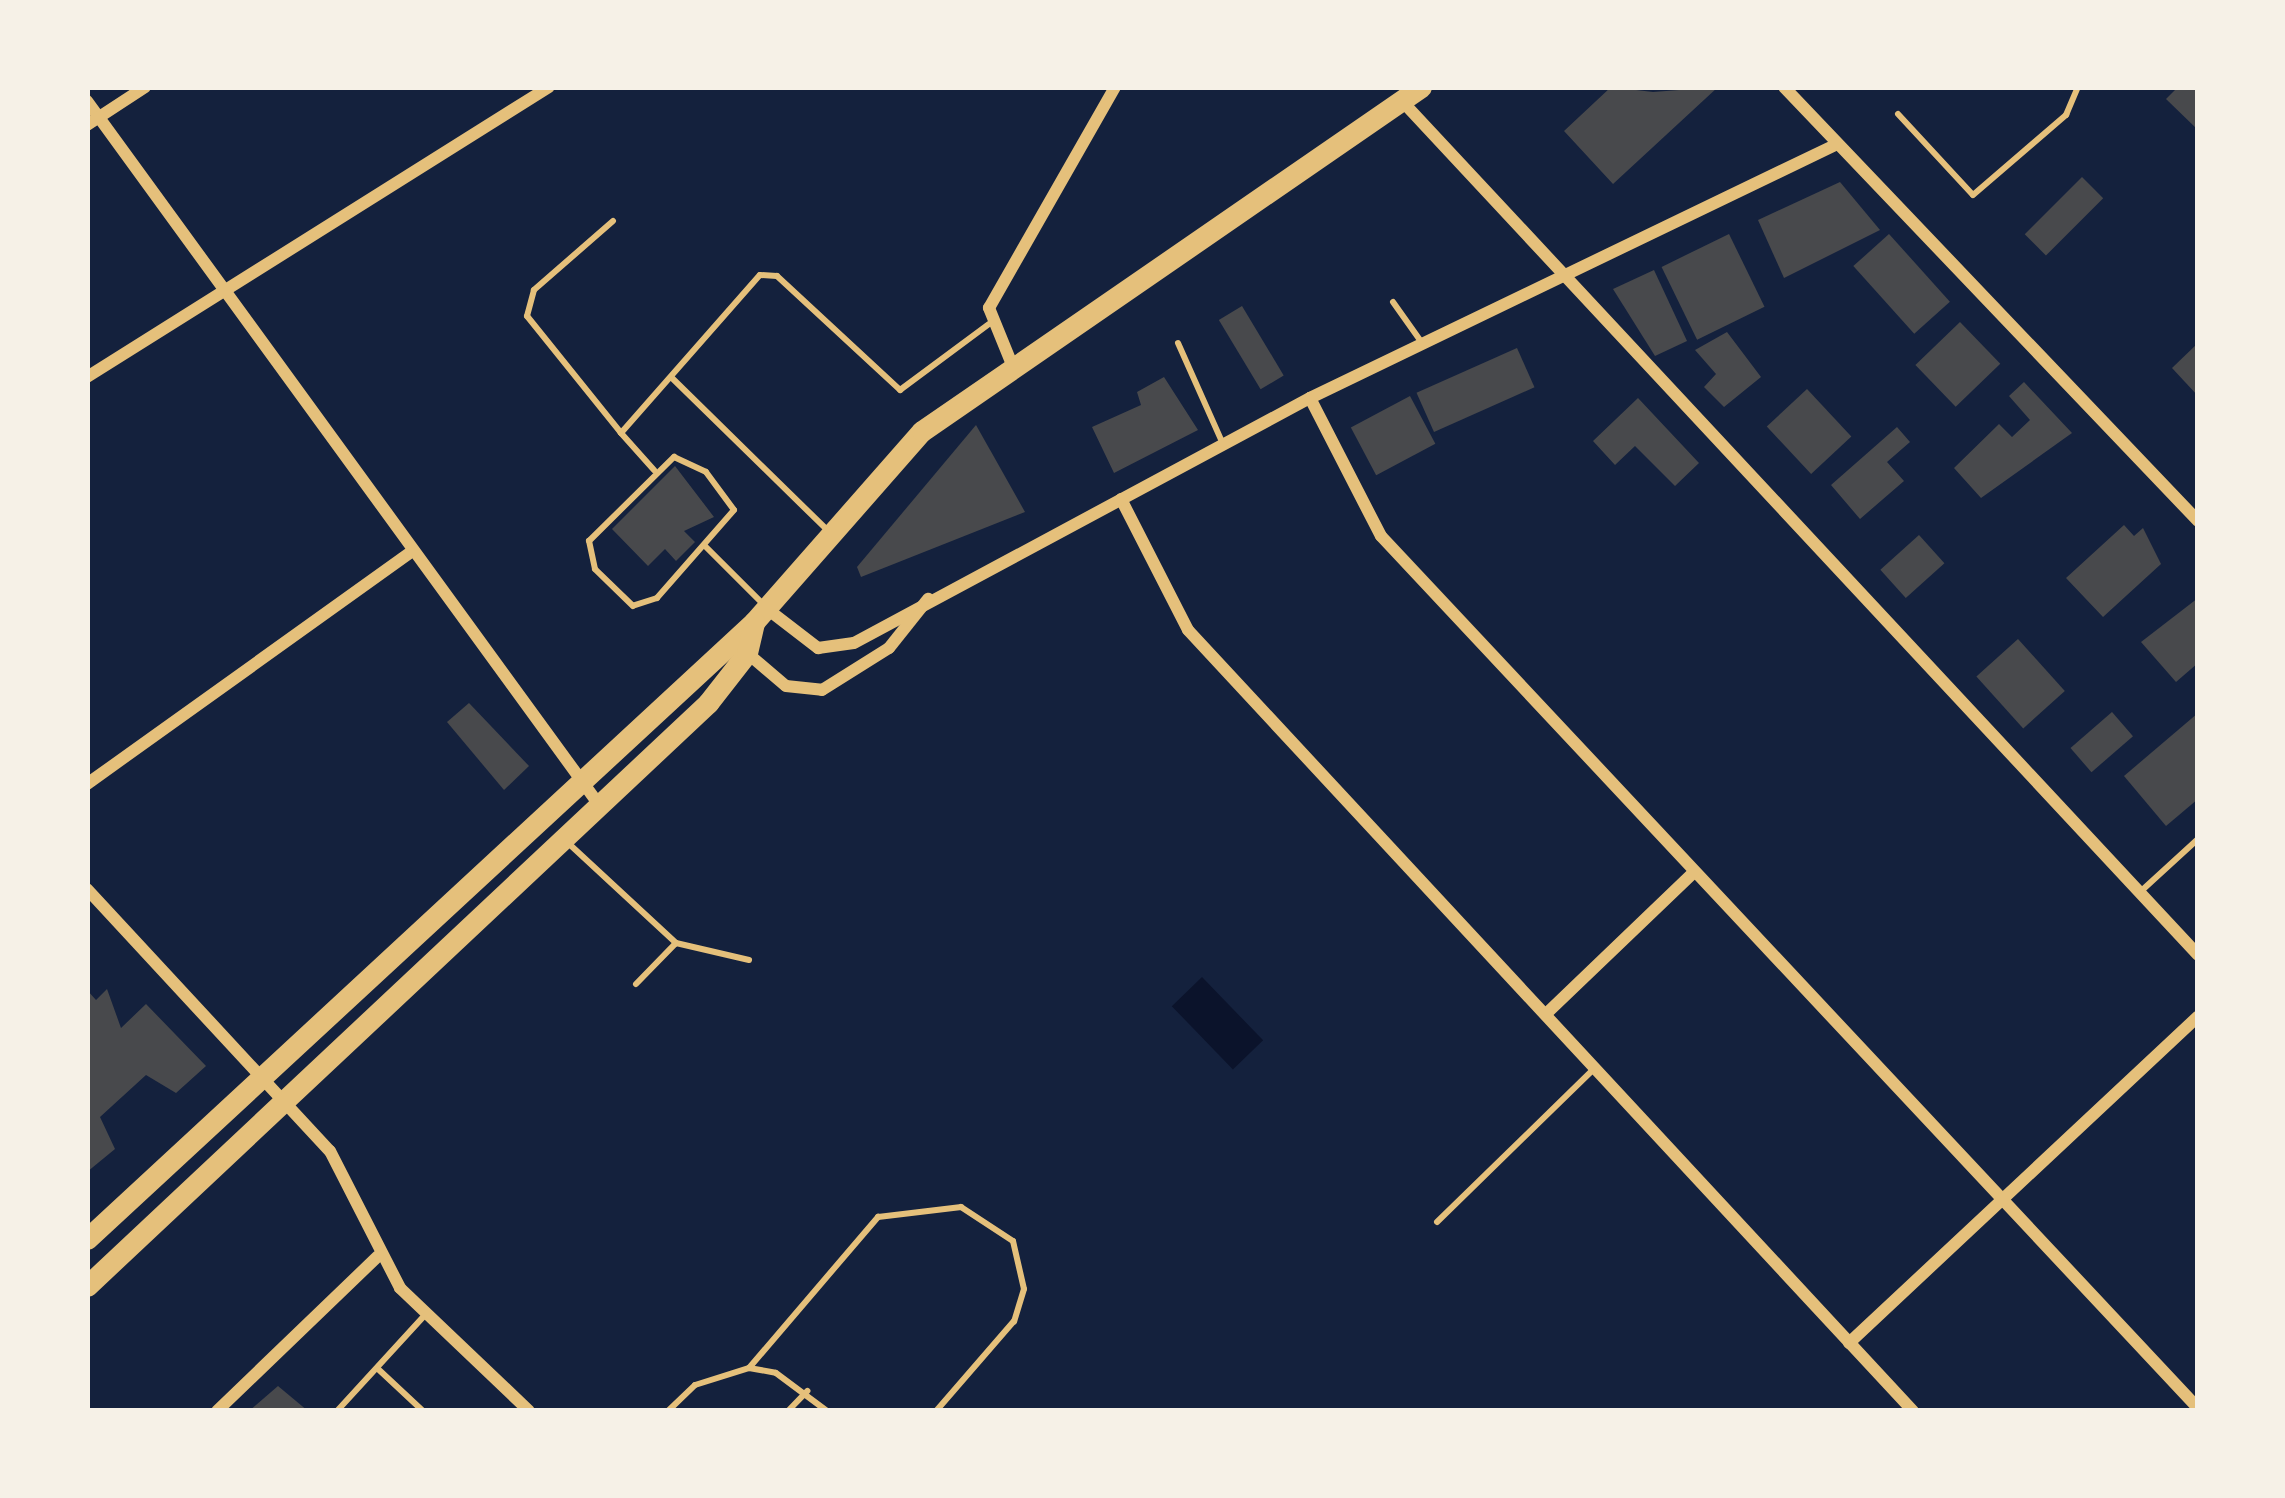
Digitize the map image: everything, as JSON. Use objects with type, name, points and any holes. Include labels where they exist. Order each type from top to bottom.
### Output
[{"type":"main road","points":[[87,1239],[729,635],[760,615],[922,431],[1411,94]]},
{"type":"main road","points":[[87,1286],[600,806],[747,653],[760,615]]},
{"type":"street","points":[[93,121],[145,87]]},
{"type":"street","points":[[87,377],[549,87]]},
{"type":"street","points":[[1013,368],[989,324],[992,300],[1115,87]]},
{"type":"street","points":[[1784,87],[2198,520]]},
{"type":"street","points":[[1411,94],[1555,277],[2198,955]]},
{"type":"street","points":[[87,101],[93,121],[226,291],[575,781],[600,806]]},
{"type":"street","points":[[760,615],[806,644],[835,650],[932,593],[1225,447],[1310,398],[1837,144]]},
{"type":"street","points":[[1310,398],[1381,536],[2198,1408]]},
{"type":"street","points":[[1120,500],[1188,631],[1913,1411]]},
{"type":"street","points":[[87,784],[410,553]]},
{"type":"street","points":[[729,635],[786,686],[822,690],[889,648],[932,593]]},
{"type":"street","points":[[1546,1013],[1694,872]]},
{"type":"street","points":[[87,889],[258,1082],[330,1151],[378,1256],[427,1313],[529,1411]]},
{"type":"street","points":[[1850,1343],[1999,1196],[2198,1016]]},
{"type":"street","points":[[217,1411],[378,1256]]},
{"type":"lane","points":[[1898,114],[1973,195],[2066,115],[2078,87]]},
{"type":"lane","points":[[613,220],[534,290],[526,316],[654,470]]},
{"type":"lane","points":[[621,433],[764,273],[901,390],[989,324]]},
{"type":"lane","points":[[1393,302],[1424,345]]},
{"type":"lane","points":[[1178,344],[1225,447]]},
{"type":"lane","points":[[672,378],[830,532]]},
{"type":"lane","points":[[690,460],[731,501],[706,547],[640,606],[595,569],[593,533],[654,470],[690,460]]},
{"type":"lane","points":[[706,547],[760,615]]},
{"type":"lane","points":[[2139,893],[2198,839]]},
{"type":"lane","points":[[565,840],[676,943],[749,960]]},
{"type":"lane","points":[[636,984],[676,943]]},
{"type":"lane","points":[[1438,1222],[1596,1067]]},
{"type":"lane","points":[[668,1411],[695,1385],[749,1368],[878,1216],[962,1207],[1013,1241],[1024,1289],[1014,1321],[936,1411]]},
{"type":"lane","points":[[337,1411],[427,1313]]},
{"type":"lane","points":[[376,1368],[423,1411]]},
{"type":"lane","points":[[749,1368],[807,1390],[827,1411]]},
{"type":"lane","points":[[788,1411],[807,1390]]},
{"type":"water","points":[[1202,977],[1263,1040],[1233,1069],[1172,1006]]},
{"type":"building","points":[[1611,87],[1653,92],[1718,87],[1613,184],[1564,131]]},
{"type":"building","points":[[2178,87],[2198,87],[2198,130],[2166,99]]},
{"type":"building","points":[[2082,177],[2103,198],[2046,255],[2025,234]]},
{"type":"building","points":[[1840,182],[1880,230],[1784,278],[1758,220]]},
{"type":"building","points":[[1729,234],[1765,307],[1697,340],[1662,267]]},
{"type":"building","points":[[1889,234],[1950,302],[1914,334],[1853,266]]},
{"type":"building","points":[[1654,270],[1687,341],[1655,356],[1613,289]]},
{"type":"building","points":[[1242,306],[1284,375],[1261,389],[1219,320]]},
{"type":"building","points":[[1960,322],[2000,364],[1956,407],[1915,365]]},
{"type":"building","points":[[1727,332],[1761,377],[1724,407],[1704,387],[1716,374],[1695,350]]},
{"type":"building","points":[[2198,343],[2198,396],[2172,368]]},
{"type":"building","points":[[1517,348],[1534,387],[1434,432],[1417,393]]},
{"type":"building","points":[[1164,377],[1198,430],[1114,473],[1092,427],[1141,405],[1137,392]]},
{"type":"building","points":[[2024,382],[2072,433],[1981,498],[1954,468],[1999,424],[2012,437],[2030,420],[2009,396]]},
{"type":"building","points":[[1807,389],[1851,437],[1811,474],[1767,427]]},
{"type":"building","points":[[1410,396],[1435,444],[1376,475],[1351,427]]},
{"type":"building","points":[[1638,398],[1699,463],[1675,486],[1635,446],[1615,465],[1593,441]]},
{"type":"building","points":[[976,425],[1025,512],[861,577],[857,567]]},
{"type":"building","points":[[1897,427],[1910,442],[1887,462],[1904,481],[1860,519],[1831,485]]},
{"type":"building","points":[[675,466],[714,517],[684,531],[695,542],[676,561],[665,549],[648,566],[612,529]]},
{"type":"building","points":[[2124,525],[2134,536],[2143,528],[2161,564],[2103,617],[2066,578]]},
{"type":"building","points":[[1919,535],[1944,563],[1906,598],[1880,570]]},
{"type":"building","points":[[2198,598],[2198,663],[2176,682],[2141,642]]},
{"type":"building","points":[[2018,639],[2065,691],[2023,728],[1976,676]]},
{"type":"building","points":[[469,703],[529,766],[504,790],[447,722]]},
{"type":"building","points":[[2112,712],[2133,736],[2091,772],[2070,748]]},
{"type":"building","points":[[2198,713],[2198,799],[2166,826],[2124,776]]},
{"type":"building","points":[[107,989],[121,1028],[146,1004],[206,1066],[176,1093],[146,1075],[100,1117],[115,1149],[87,1172],[87,990],[96,1000]]},
{"type":"building","points":[[278,1386],[308,1411],[249,1411]]}]
